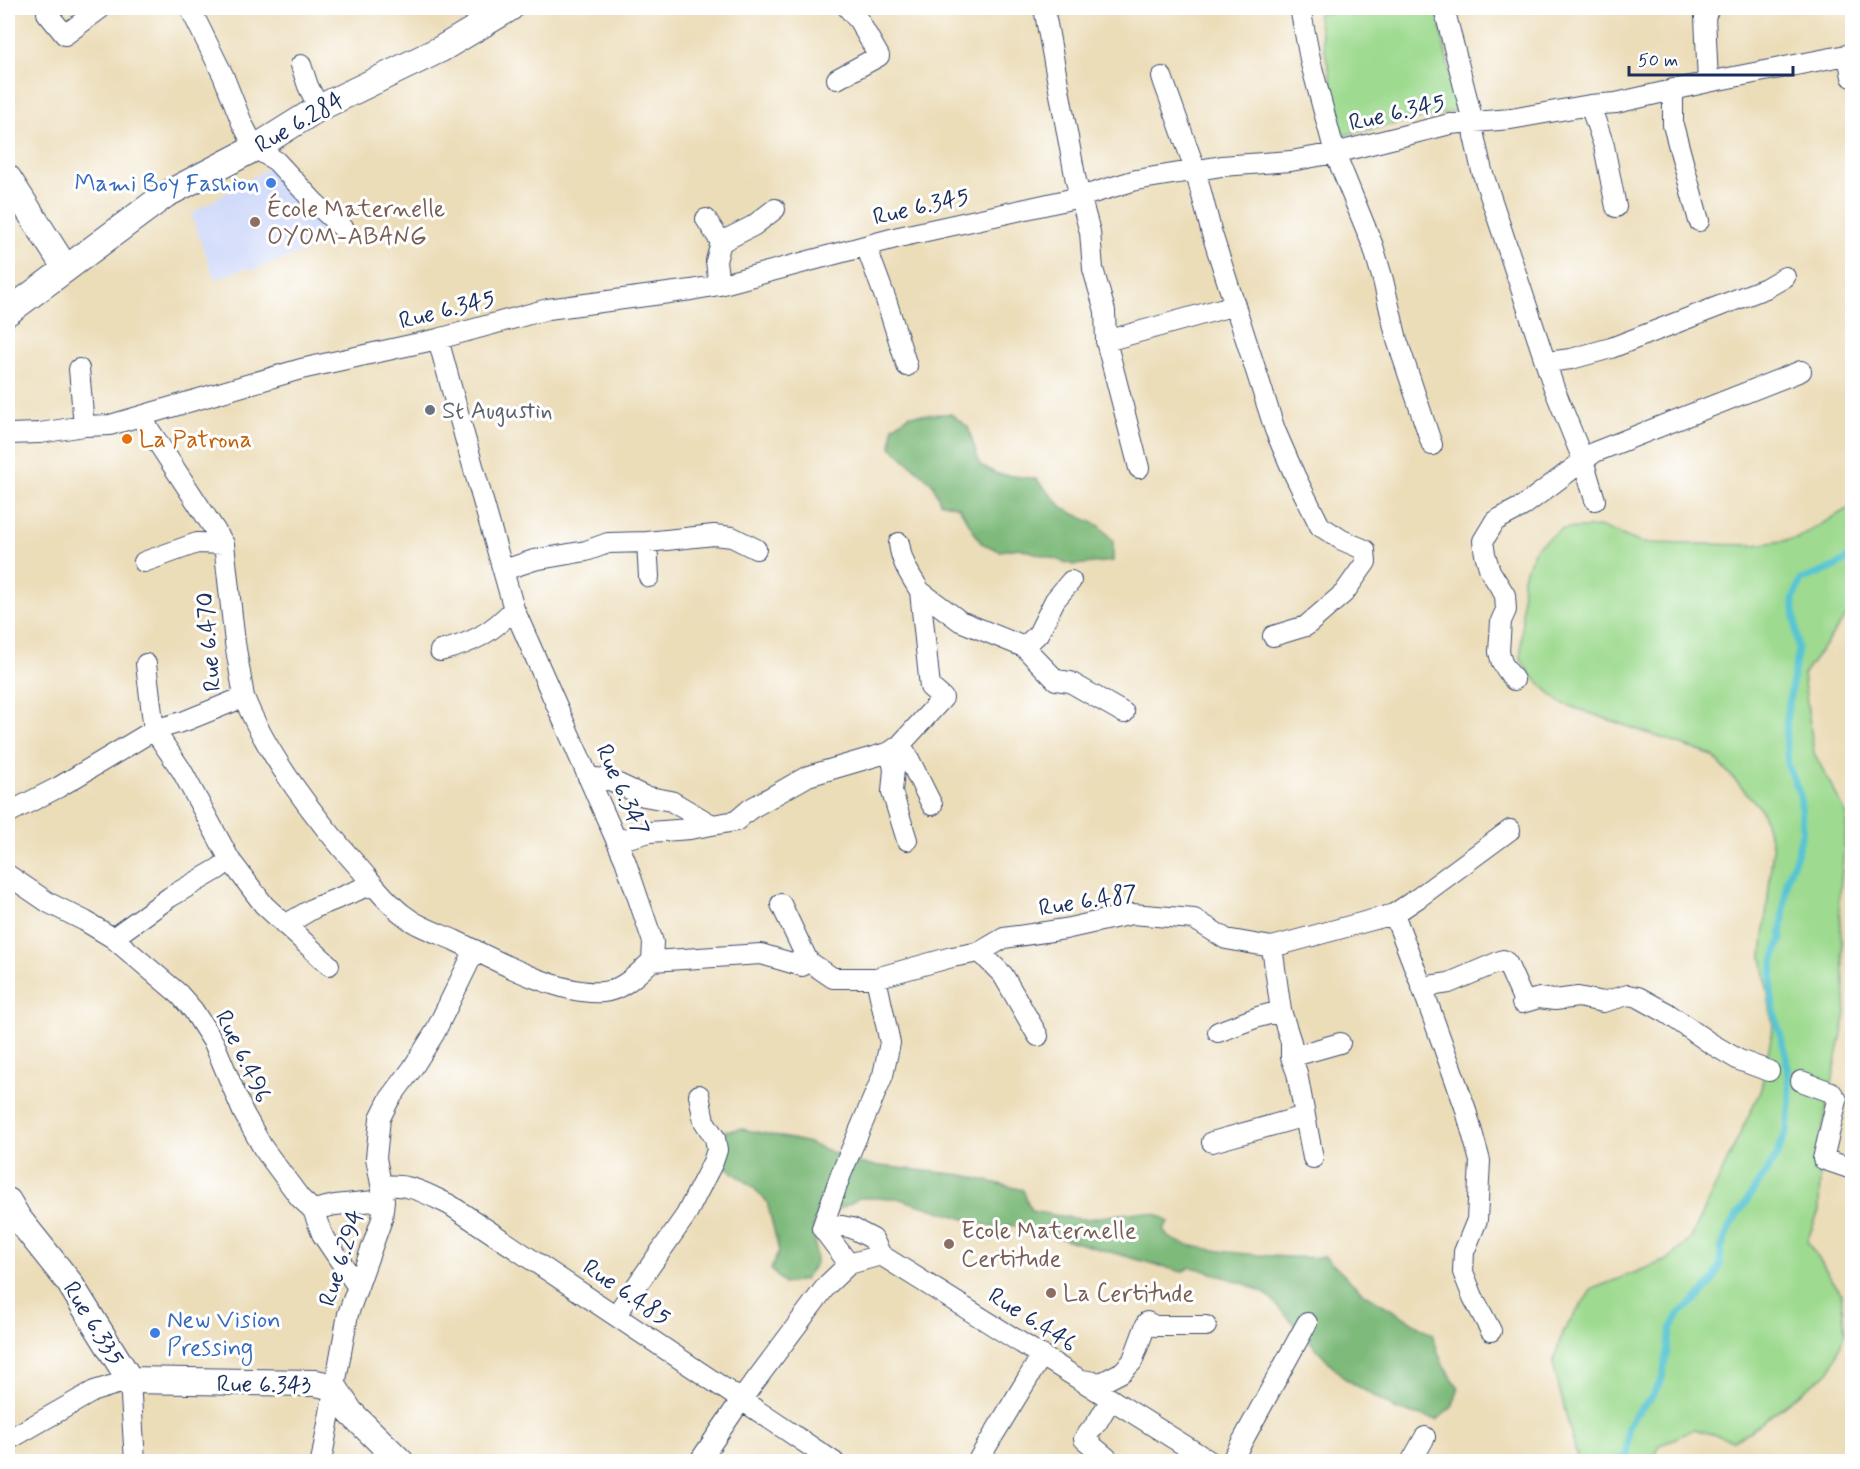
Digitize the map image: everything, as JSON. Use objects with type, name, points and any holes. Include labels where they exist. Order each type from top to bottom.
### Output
[{"type":"street","points":[[47,13],[65,34],[101,8]]},
{"type":"street","points":[[190,8],[255,148],[276,161],[315,203],[345,230]]},
{"type":"street","name":"Rue 6.284","points":[[8,312],[165,195],[255,148],[319,108],[441,49],[510,8]]},
{"type":"street","points":[[837,79],[884,63],[859,21],[848,8]]},
{"type":"street","points":[[1044,8],[1080,197],[1090,232],[1094,269],[1105,311],[1106,341],[1139,468]]},
{"type":"street","points":[[1300,8],[1311,64],[1335,153],[1373,246],[1397,340],[1432,445]]},
{"type":"street","points":[[1444,8],[1473,122],[1482,171],[1554,388],[1589,456]]},
{"type":"street","points":[[1708,82],[1705,17],[1709,8]]},
{"type":"street","points":[[1850,56],[1852,77]]},
{"type":"street","name":"Rue 6.345","points":[[8,434],[40,433],[84,426],[110,425],[301,369],[438,339],[548,309],[719,285],[866,246],[901,241],[1080,197],[1136,180],[1195,170],[1335,153],[1450,124],[1511,119],[1590,105],[1616,103],[1673,89],[1850,56]]},
{"type":"street","points":[[301,64],[308,86],[319,108]]},
{"type":"street","points":[[1162,77],[1195,170],[1212,234],[1275,430],[1320,526],[1342,540],[1365,549],[1366,562],[1344,594],[1306,626],[1273,636]]},
{"type":"street","points":[[1673,89],[1674,125],[1699,221]]},
{"type":"street","points":[[1590,105],[1604,146],[1616,207]]},
{"type":"street","points":[[8,178],[66,269]]},
{"type":"street","points":[[721,242],[753,226],[775,209]]},
{"type":"street","points":[[706,219],[721,242],[716,261],[719,285]]},
{"type":"street","points":[[866,246],[907,366]]},
{"type":"street","points":[[1546,362],[1571,359],[1611,348],[1766,288],[1785,277]]},
{"type":"street","points":[[1106,341],[1235,305]]},
{"type":"street","name":"Rue 6.347","points":[[438,339],[514,609],[617,842],[653,942],[652,960]]},
{"type":"street","points":[[80,369],[84,426]]},
{"type":"street","points":[[1514,680],[1502,663],[1499,652],[1501,621],[1506,610],[1505,595],[1490,571],[1484,542],[1495,521],[1523,506],[1589,456],[1801,371]]},
{"type":"street","name":"Rue 6.470","points":[[8,813],[59,787],[154,730],[185,721],[243,697],[224,544],[141,417]]},
{"type":"street","points":[[504,570],[534,560],[586,551],[608,543],[647,542],[714,535],[732,537],[756,549]]},
{"type":"street","points":[[647,542],[649,577]]},
{"type":"street","points":[[144,562],[197,543],[224,544]]},
{"type":"street","points":[[899,543],[900,556],[920,591],[960,621],[1014,645],[1024,647],[1056,680],[1070,682],[1124,713]]},
{"type":"street","points":[[1024,647],[1038,634],[1055,600],[1071,581]]},
{"type":"street","points":[[617,842],[650,832],[690,829],[736,821],[750,809],[808,776],[895,749],[942,698],[930,687],[920,591]]},
{"type":"street","points":[[440,651],[461,646],[485,636],[514,609]]},
{"type":"street","points":[[146,664],[154,730],[182,771],[230,860],[264,905],[329,965]]},
{"type":"street","points":[[243,697],[253,720],[298,790],[333,839],[372,884],[405,916],[526,974],[564,987],[591,992],[616,989],[652,960],[761,954],[802,966],[807,961]]},
{"type":"street","points":[[895,749],[907,755],[932,805]]},
{"type":"street","points":[[895,749],[892,792],[907,840]]},
{"type":"street","points":[[588,777],[610,780],[644,796],[671,801],[712,825]]},
{"type":"street","name":"Rue 6.487","points":[[813,984],[833,978],[876,978],[952,957],[980,952],[1004,938],[1065,929],[1132,914],[1194,919],[1226,939],[1272,947],[1394,914],[1510,830]]},
{"type":"street","points":[[113,938],[170,897],[230,860]]},
{"type":"street","name":"Rue 6.496","points":[[8,875],[50,903],[113,938],[179,994],[193,1010],[214,1043],[243,1112],[264,1148],[300,1198],[312,1210],[322,1234],[357,1286]]},
{"type":"street","points":[[285,925],[314,908],[372,884]]},
{"type":"street","points":[[781,904],[807,961],[833,978]]},
{"type":"street","points":[[1394,914],[1465,1107],[1480,1161],[1477,1220],[1464,1252],[1463,1272],[1473,1297],[1491,1330]]},
{"type":"street","points":[[1272,947],[1281,1011],[1291,1042],[1291,1057],[1297,1073],[1313,1158]]},
{"type":"street","name":"Rue 6.294","points":[[321,1461],[348,1314],[382,1219],[383,1193],[376,1158],[380,1118],[389,1100],[434,1034],[475,950]]},
{"type":"street","points":[[980,952],[1003,975],[1038,1036]]},
{"type":"street","points":[[1422,987],[1449,983],[1503,960],[1507,963],[1523,999],[1522,1003],[1539,998],[1555,1000],[1578,997],[1603,1002],[1628,995],[1638,997],[1739,1060],[1769,1071]]},
{"type":"street","points":[[822,1228],[845,1163],[884,1075],[890,1043],[876,978]]},
{"type":"street","points":[[1218,1032],[1281,1011]]},
{"type":"street","points":[[1291,1057],[1340,1043]]},
{"type":"street","points":[[1801,1080],[1831,1092],[1837,1100],[1823,1159],[1852,1169]]},
{"type":"street","points":[[616,1315],[686,1215],[713,1162],[717,1150],[715,1138],[704,1121],[699,1095]]},
{"type":"street","points":[[1212,1142],[1305,1116]]},
{"type":"street","name":"Rue 6.485","points":[[312,1210],[383,1193],[398,1185],[411,1187],[450,1205],[834,1461]]},
{"type":"street","name":"Rue 6.335","points":[[11,1214],[69,1282],[130,1380],[135,1461]]},
{"type":"street","points":[[822,1228],[842,1226],[852,1228],[849,1264]]},
{"type":"street","points":[[822,1228],[849,1264]]},
{"type":"street","name":"Rue 6.446","points":[[852,1228],[873,1239],[881,1255],[1211,1461]]},
{"type":"street","points":[[699,1461],[741,1400],[828,1285],[849,1264],[881,1255]]},
{"type":"street","points":[[1082,1380],[1101,1383],[1122,1372],[1132,1362],[1147,1322],[1155,1326],[1206,1326]]},
{"type":"street","points":[[1231,1461],[1307,1323]]},
{"type":"street","points":[[977,1461],[1042,1355]]},
{"type":"street","points":[[1105,1461],[1107,1458],[1084,1439],[1098,1421],[1125,1395],[1122,1372]]},
{"type":"street","points":[[8,1440],[94,1391],[130,1380]]},
{"type":"street","name":"Rue 6.343","points":[[130,1380],[316,1383],[334,1387],[350,1412],[401,1461]]},
{"type":"street","points":[[1411,1461],[1425,1437]]},
{"type":"shaded area","name":"École Maternelle OYOM-ABANG","points":[[273,165],[330,240],[305,252],[250,271],[248,267],[215,280],[191,214]]},
{"type":"green space","points":[[1361,8],[1437,8],[1457,111],[1343,135],[1317,14]]},
{"type":"green space","points":[[951,414],[968,427],[980,465],[997,474],[1036,479],[1064,509],[1100,526],[1113,541],[1113,561],[1074,565],[1019,548],[1000,551],[981,543],[959,507],[940,502],[933,484],[891,447],[893,427],[910,415]]},
{"type":"green space","points":[[1852,506],[1852,608],[1803,675],[1814,753],[1847,815],[1839,903],[1846,1014],[1821,1136],[1819,1211],[1807,1241],[1841,1293],[1845,1333],[1831,1370],[1750,1431],[1733,1440],[1694,1429],[1659,1446],[1654,1461],[1578,1461],[1553,1364],[1562,1333],[1592,1289],[1667,1260],[1690,1240],[1761,1089],[1773,1027],[1762,956],[1773,848],[1761,809],[1713,756],[1561,703],[1532,676],[1521,659],[1523,576],[1536,547],[1561,529],[1602,527],[1641,543],[1755,545],[1796,539]]},
{"type":"green space","points":[[742,1129],[806,1142],[862,1164],[963,1175],[1023,1190],[1031,1211],[1082,1219],[1127,1213],[1150,1213],[1169,1222],[1163,1230],[1168,1237],[1181,1243],[1221,1251],[1269,1256],[1325,1257],[1362,1292],[1432,1334],[1442,1363],[1459,1388],[1452,1407],[1437,1420],[1397,1410],[1344,1378],[1266,1294],[1248,1285],[1190,1267],[1182,1272],[1017,1226],[1008,1225],[1001,1230],[897,1198],[859,1198],[814,1220],[816,1263],[804,1280],[784,1284],[771,1269],[779,1251],[767,1202],[753,1187],[711,1156],[722,1131]]},
{"type":"waterway","points":[[1618,1462],[1627,1455],[1628,1427],[1635,1415],[1651,1398],[1662,1379],[1671,1329],[1680,1313],[1713,1281],[1720,1265],[1721,1249],[1730,1226],[1776,1157],[1787,1130],[1790,1103],[1786,1054],[1771,993],[1773,963],[1781,939],[1787,879],[1797,854],[1803,829],[1800,795],[1788,765],[1786,739],[1787,714],[1798,649],[1793,599],[1801,580],[1833,568],[1852,556]]},
{"type":"place","name":"Mami Boy Fashion","points":[[271,183]]},
{"type":"place","name":"École Maternelle OYOM-ABANG","points":[[255,222]]},
{"type":"place","name":"St Augustin","points":[[430,410]]},
{"type":"place","name":"La Patrona","points":[[127,439]]},
{"type":"place","name":"Ecole Maternelle Certitude","points":[[949,1244]]},
{"type":"place","name":"La Certitude","points":[[1051,1293]]},
{"type":"place","name":"New Vision Pressing","points":[[155,1333]]}]
